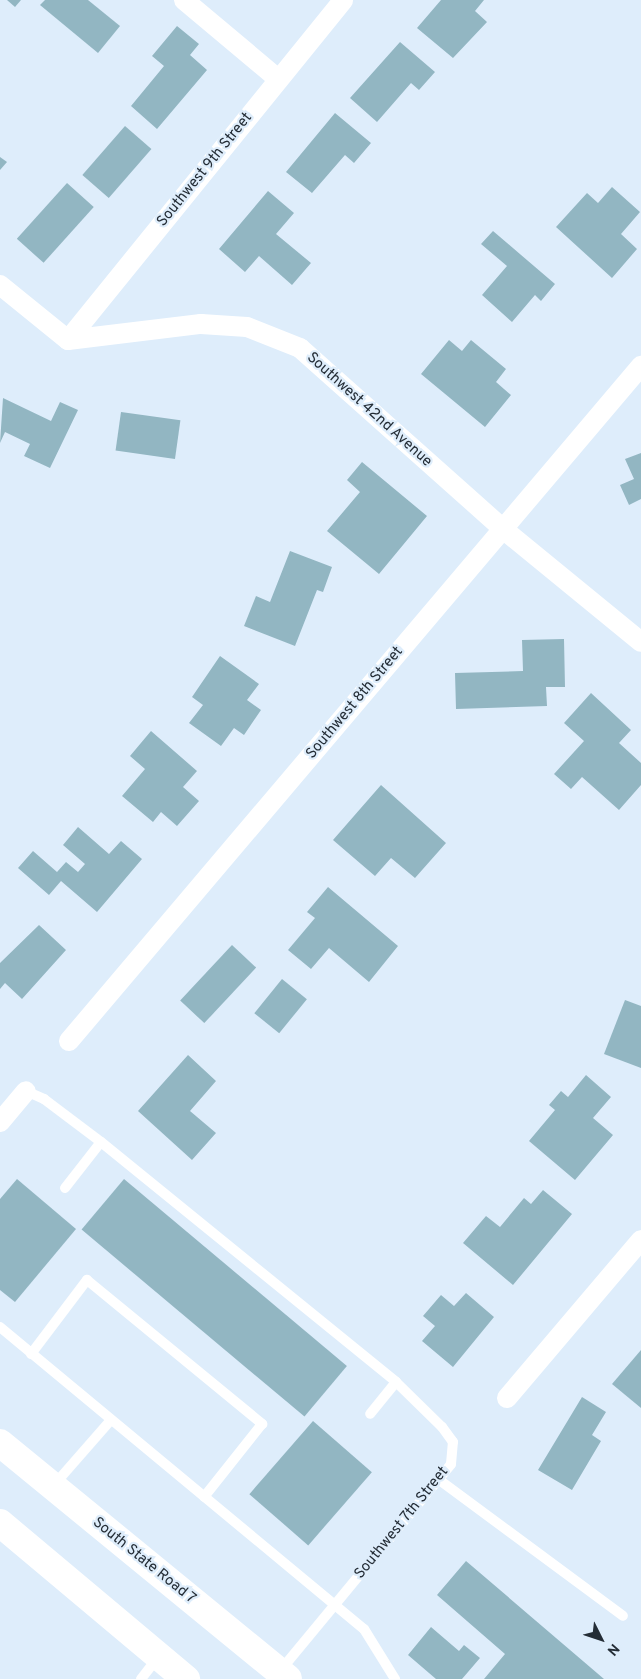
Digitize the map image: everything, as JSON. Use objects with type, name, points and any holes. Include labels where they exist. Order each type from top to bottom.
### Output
[{"type":"main road","name":"South State Road 7","points":[[0,1443],[284,1676]]},
{"type":"main road","points":[[0,1523],[186,1679]]},
{"type":"street","points":[[184,0],[278,79]]},
{"type":"street","name":"Southwest 9th Street","points":[[68,340],[343,0]]},
{"type":"street","points":[[0,285],[68,340]]},
{"type":"street","name":"Southwest 42nd Avenue","points":[[68,340],[201,324],[247,327],[300,348],[502,529],[641,642]]},
{"type":"street","name":"Southwest 8th Street","points":[[69,1041],[641,366]]},
{"type":"street","points":[[2,1114],[26,1091]]},
{"type":"street","points":[[507,1398],[641,1240]]},
{"type":"lane","name":"Southwest 7th Street","points":[[26,1091],[44,1099],[101,1142],[396,1382],[453,1442],[451,1464],[334,1606],[284,1676]]},
{"type":"lane","points":[[65,1188],[101,1142]]},
{"type":"lane","points":[[31,1354],[88,1280],[262,1424],[204,1498]]},
{"type":"lane","points":[[0,1327],[376,1642],[395,1679]]},
{"type":"lane","points":[[370,1414],[396,1382]]},
{"type":"lane","points":[[53,1486],[112,1420]]},
{"type":"lane","points":[[438,1479],[623,1616]]},
{"type":"lane","points":[[141,1679],[159,1656]]},
{"type":"building","points":[[7,0],[21,0],[15,7]]},
{"type":"building","points":[[45,0],[88,0],[120,26],[98,53],[40,5]]},
{"type":"building","points":[[441,0],[484,0],[475,11],[487,22],[453,58],[417,28]]},
{"type":"building","points":[[177,26],[199,44],[190,55],[207,70],[157,129],[131,106],[164,66],[152,56]]},
{"type":"building","points":[[400,42],[435,72],[419,90],[411,83],[377,122],[350,98]]},
{"type":"building","points":[[335,113],[371,143],[354,163],[345,155],[312,193],[286,172]]},
{"type":"building","points":[[125,126],[151,149],[109,198],[82,175]]},
{"type":"building","points":[[0,157],[7,162],[0,170]]},
{"type":"building","points":[[67,183],[94,207],[44,263],[17,239]]},
{"type":"building","points":[[612,187],[640,212],[621,234],[637,249],[612,278],[556,227],[587,193],[598,203]]},
{"type":"building","points":[[268,191],[294,213],[276,234],[311,263],[292,285],[259,256],[245,272],[219,249]]},
{"type":"building","points":[[493,231],[555,284],[541,301],[535,295],[512,322],[482,295],[507,266],[481,244]]},
{"type":"building","points":[[449,340],[462,351],[471,340],[506,369],[496,382],[511,395],[485,427],[421,374]]},
{"type":"building","points":[[3,398],[51,421],[60,402],[78,410],[50,468],[24,456],[30,444],[5,432],[0,443]]},
{"type":"building","points":[[121,412],[180,420],[175,459],[116,451]]},
{"type":"building","points":[[641,453],[641,499],[629,505],[620,485],[634,479],[625,459]]},
{"type":"building","points":[[362,462],[427,516],[379,574],[327,531],[360,492],[347,480]]},
{"type":"building","points":[[290,551],[332,567],[323,592],[317,590],[295,646],[244,626],[256,596],[270,602]]},
{"type":"building","points":[[564,639],[565,687],[546,687],[547,706],[456,709],[455,673],[523,671],[522,640]]},
{"type":"building","points":[[220,656],[259,684],[247,700],[261,710],[244,735],[234,728],[221,746],[189,723],[203,705],[192,697]]},
{"type":"building","points":[[591,693],[631,730],[619,743],[641,763],[641,785],[619,810],[582,777],[571,789],[554,774],[584,741],[564,723]]},
{"type":"building","points":[[151,731],[197,771],[183,787],[199,801],[177,826],[161,812],[153,822],[122,796],[145,769],[130,756]]},
{"type":"building","points":[[381,785],[446,843],[415,878],[391,858],[375,876],[333,840]]},
{"type":"building","points":[[78,827],[109,854],[121,841],[142,859],[97,912],[61,881],[49,895],[18,868],[33,851],[57,872],[66,862],[78,872],[85,864],[63,845]]},
{"type":"building","points":[[328,887],[398,946],[369,982],[329,948],[311,969],[288,950],[315,918],[307,912]]},
{"type":"building","points":[[39,925],[66,950],[22,999],[5,983],[0,989],[0,963]]},
{"type":"building","points":[[232,945],[256,968],[204,1023],[180,1001]]},
{"type":"building","points":[[282,979],[307,999],[279,1033],[254,1013]]},
{"type":"building","points":[[625,1000],[641,1006],[641,1068],[604,1054]]},
{"type":"building","points":[[188,1055],[216,1081],[190,1111],[216,1133],[192,1160],[138,1111]]},
{"type":"building","points":[[586,1075],[611,1097],[593,1118],[613,1135],[575,1180],[529,1141],[555,1110],[549,1105],[561,1091],[568,1097]]},
{"type":"building","points":[[17,1179],[76,1229],[15,1302],[0,1290],[0,1199]]},
{"type":"building","points":[[124,1179],[347,1366],[304,1417],[82,1230]]},
{"type":"building","points":[[543,1190],[572,1214],[513,1285],[463,1243],[486,1216],[500,1227],[524,1198],[531,1204]]},
{"type":"building","points":[[466,1293],[494,1317],[453,1367],[422,1341],[435,1326],[423,1316],[441,1295],[454,1306]]},
{"type":"building","points":[[641,1350],[641,1408],[612,1384]]},
{"type":"building","points":[[582,1397],[606,1412],[592,1435],[601,1441],[572,1490],[538,1470]]},
{"type":"building","points":[[313,1421],[372,1472],[308,1545],[249,1494]]},
{"type":"building","points":[[466,1561],[604,1679],[484,1679],[505,1654],[437,1595]]},
{"type":"building","points":[[431,1627],[459,1651],[464,1645],[480,1658],[462,1679],[436,1679],[408,1655]]}]
